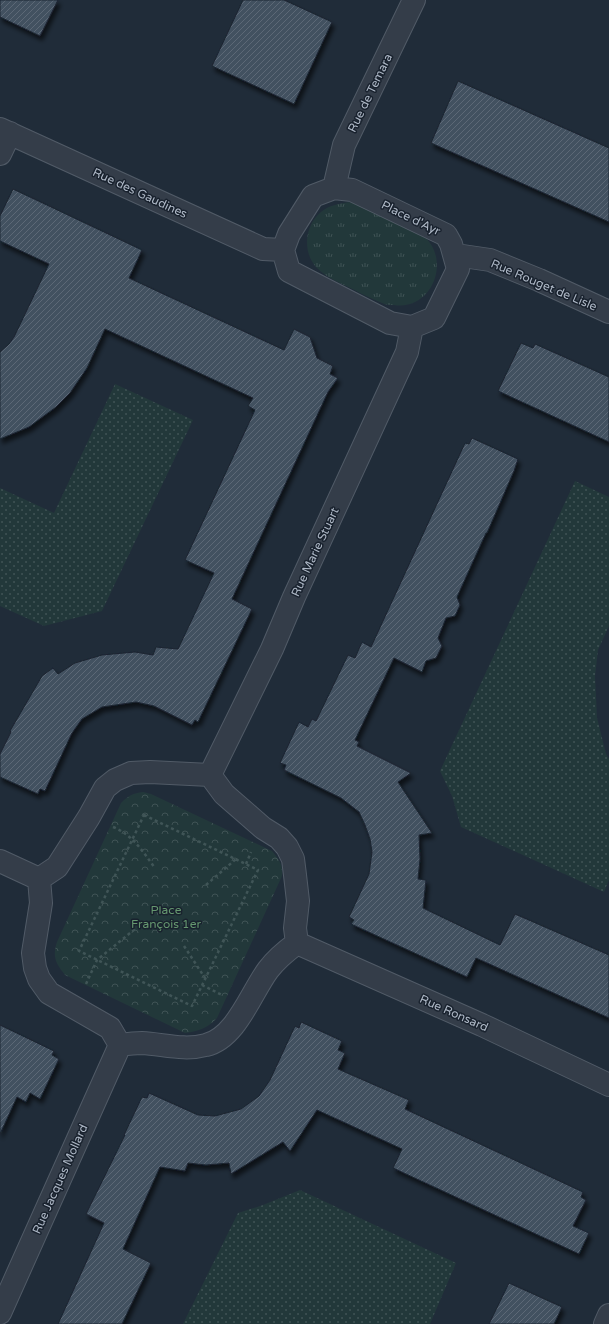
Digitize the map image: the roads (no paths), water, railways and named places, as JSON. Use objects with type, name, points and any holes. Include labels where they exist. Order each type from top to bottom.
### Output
[{"type":"street","name":"Rue de Temara","points":[[334,188],[344,145],[414,0]]},
{"type":"street","points":[[0,154],[5,131]]},
{"type":"street","name":"Rue des Gaudines","points":[[5,131],[263,249],[283,250]]},
{"type":"street","name":"Place d'Ayr","points":[[283,250],[289,234],[313,196],[334,188],[352,190],[446,235],[456,255],[458,269],[434,318],[412,327]]},
{"type":"street","points":[[283,250],[290,271],[390,323],[412,327]]},
{"type":"street","name":"Rue Rouget de Lisle","points":[[456,255],[490,260],[539,280],[609,312]]},
{"type":"street","name":"Rue Marie Stuart","points":[[210,775],[272,649],[404,358],[412,327]]},
{"type":"street","points":[[131,773],[210,775],[224,794],[263,828],[279,838],[287,847],[293,859],[298,901],[295,928],[297,943],[281,954],[268,970],[246,1008],[225,1036],[218,1041],[192,1047],[174,1047],[141,1043],[120,1045],[110,1028],[49,993],[39,979],[35,968],[33,953],[41,903],[38,878],[57,867],[89,817],[105,788],[115,780],[131,773]]},
{"type":"street","points":[[0,861],[38,878]]},
{"type":"street","name":"Rue Ronsard","points":[[297,943],[482,1025],[609,1085]]},
{"type":"street","name":"Rue Jacques Mollard","points":[[0,1313],[120,1045]]},
{"type":"street","points":[[605,1324],[609,1315]]},
{"type":"park label","name":"Place François 1er","points":[[166,917]]}]
